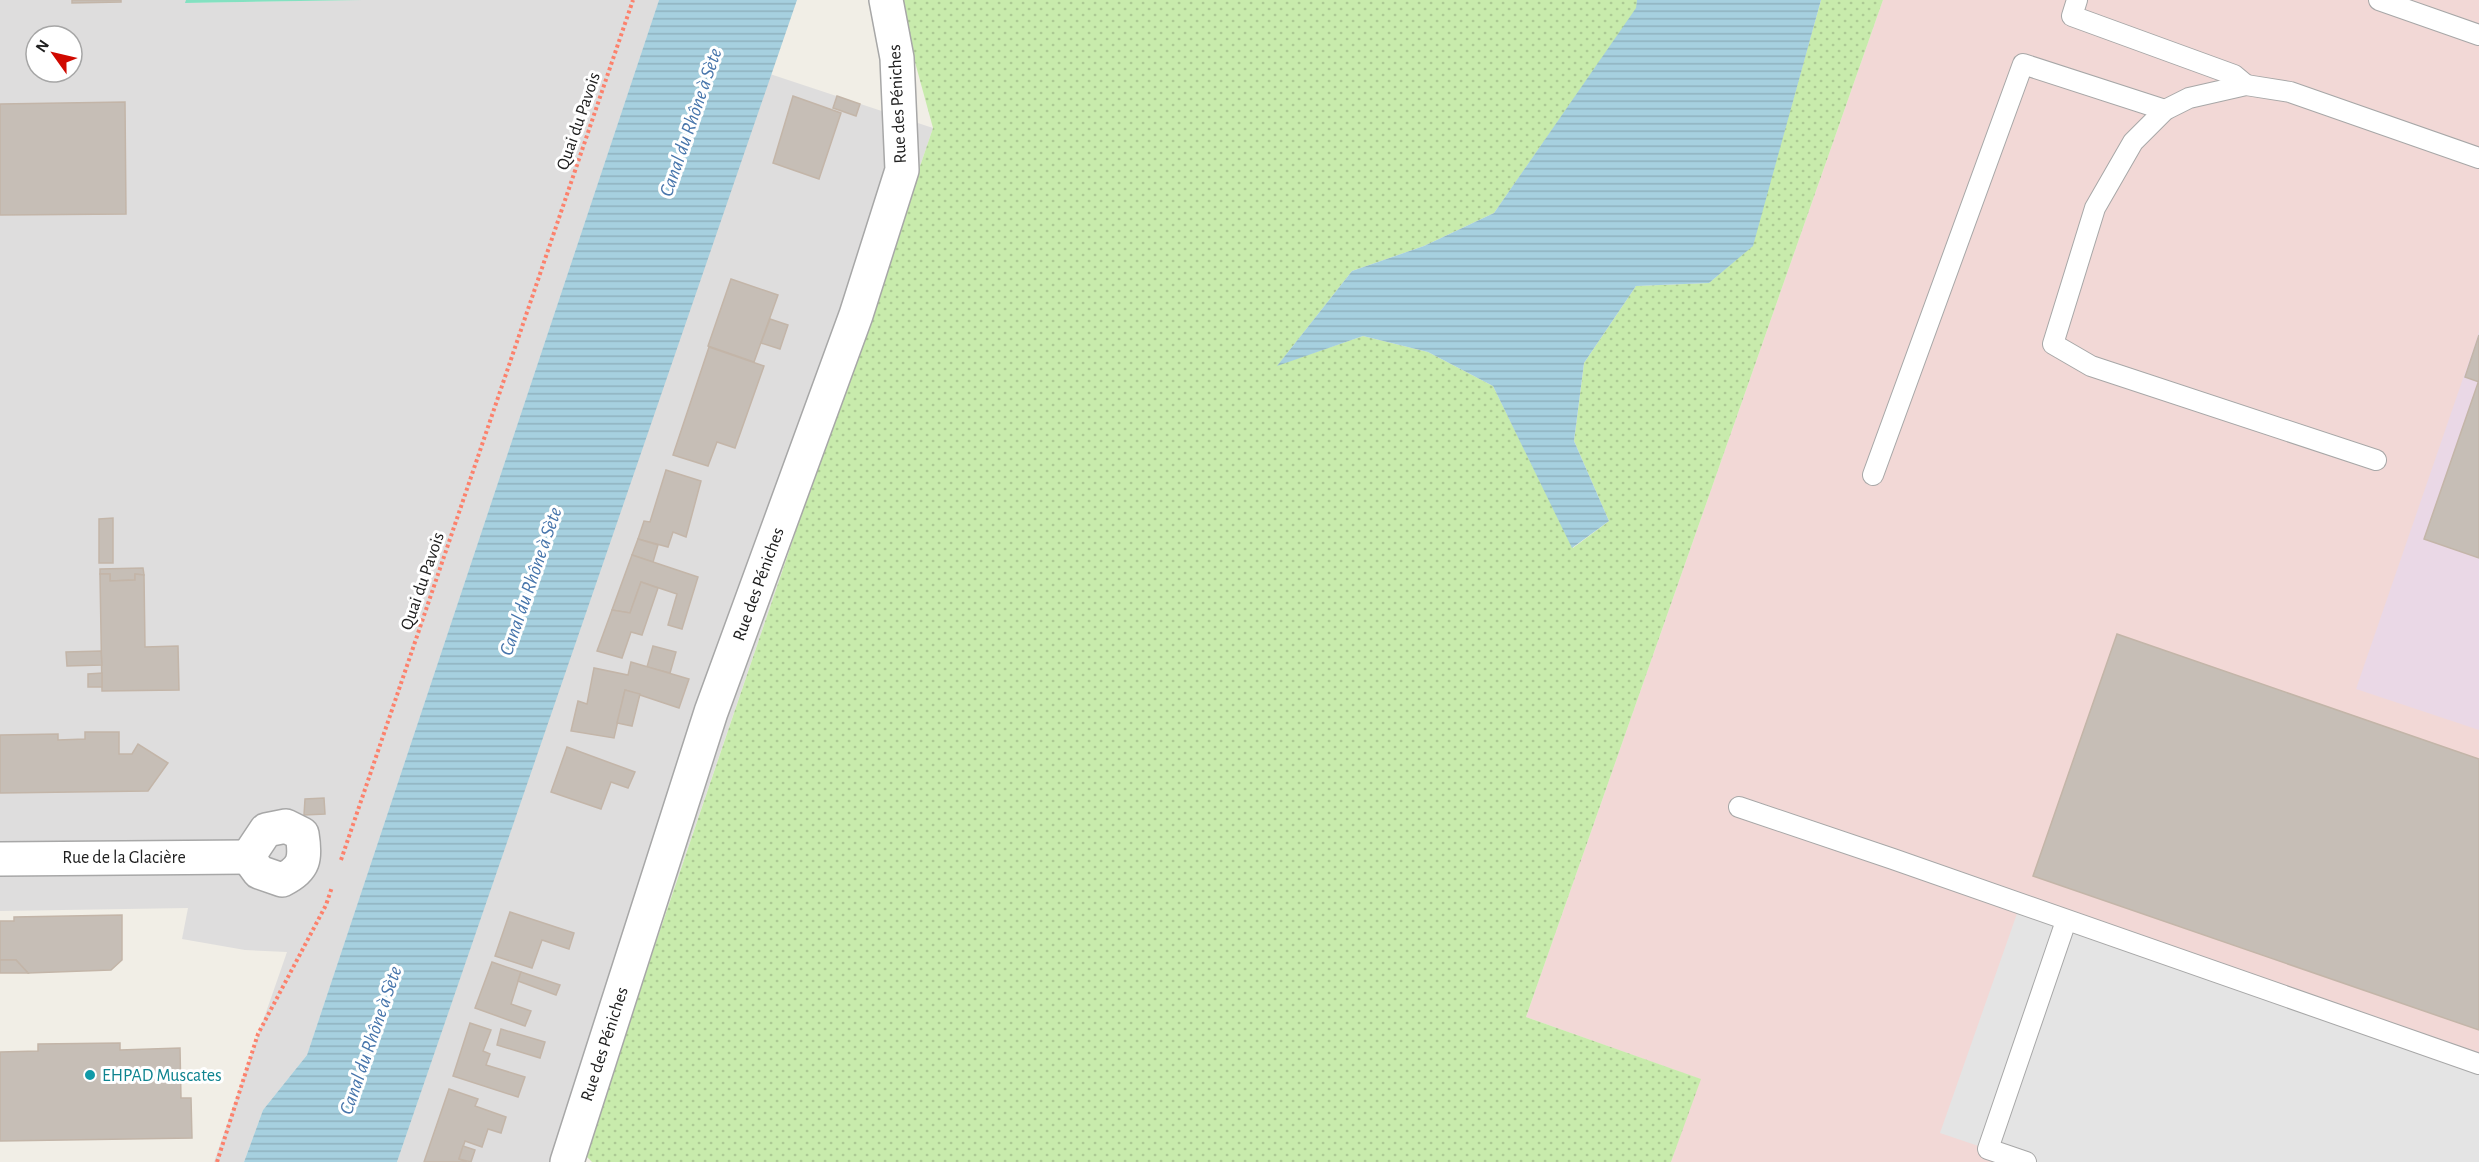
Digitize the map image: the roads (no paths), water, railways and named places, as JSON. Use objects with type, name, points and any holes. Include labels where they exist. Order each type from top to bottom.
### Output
[{"type":"street","name":"Rue des Péniches","points":[[567,1162],[711,712],[856,315],[902,170],[897,58],[886,0]]},
{"type":"street","name":"Rue de la Glacière","points":[[0,859],[248,857]]},
{"type":"lane","points":[[2077,0],[2072,16],[2234,75],[2246,85]]},
{"type":"lane","points":[[2379,0],[2479,35]]},
{"type":"lane","points":[[1873,475],[2023,64],[2164,110]]},
{"type":"lane","points":[[2376,460],[2091,366],[2053,344],[2095,208],[2133,142],[2164,110],[2189,98],[2246,85],[2290,92],[2479,158]]},
{"type":"lane","points":[[1739,807],[2479,1064]]},
{"type":"lane","points":[[2026,1162],[1988,1149],[2066,921]]},
{"type":"water","name":"Canal du Rhône à Sète","points":[[659,0],[797,0],[397,1162],[244,1162],[263,1110],[307,1055]]},
{"type":"water","points":[[1637,0],[1821,0],[1753,246],[1709,283],[1636,286],[1584,363],[1574,441],[1609,521],[1572,548],[1493,386],[1428,352],[1363,336],[1277,366],[1352,271],[1424,246],[1494,213],[1636,8]]},
{"type":"place","name":"EHPAD Muscates","points":[[90,1075]]}]
